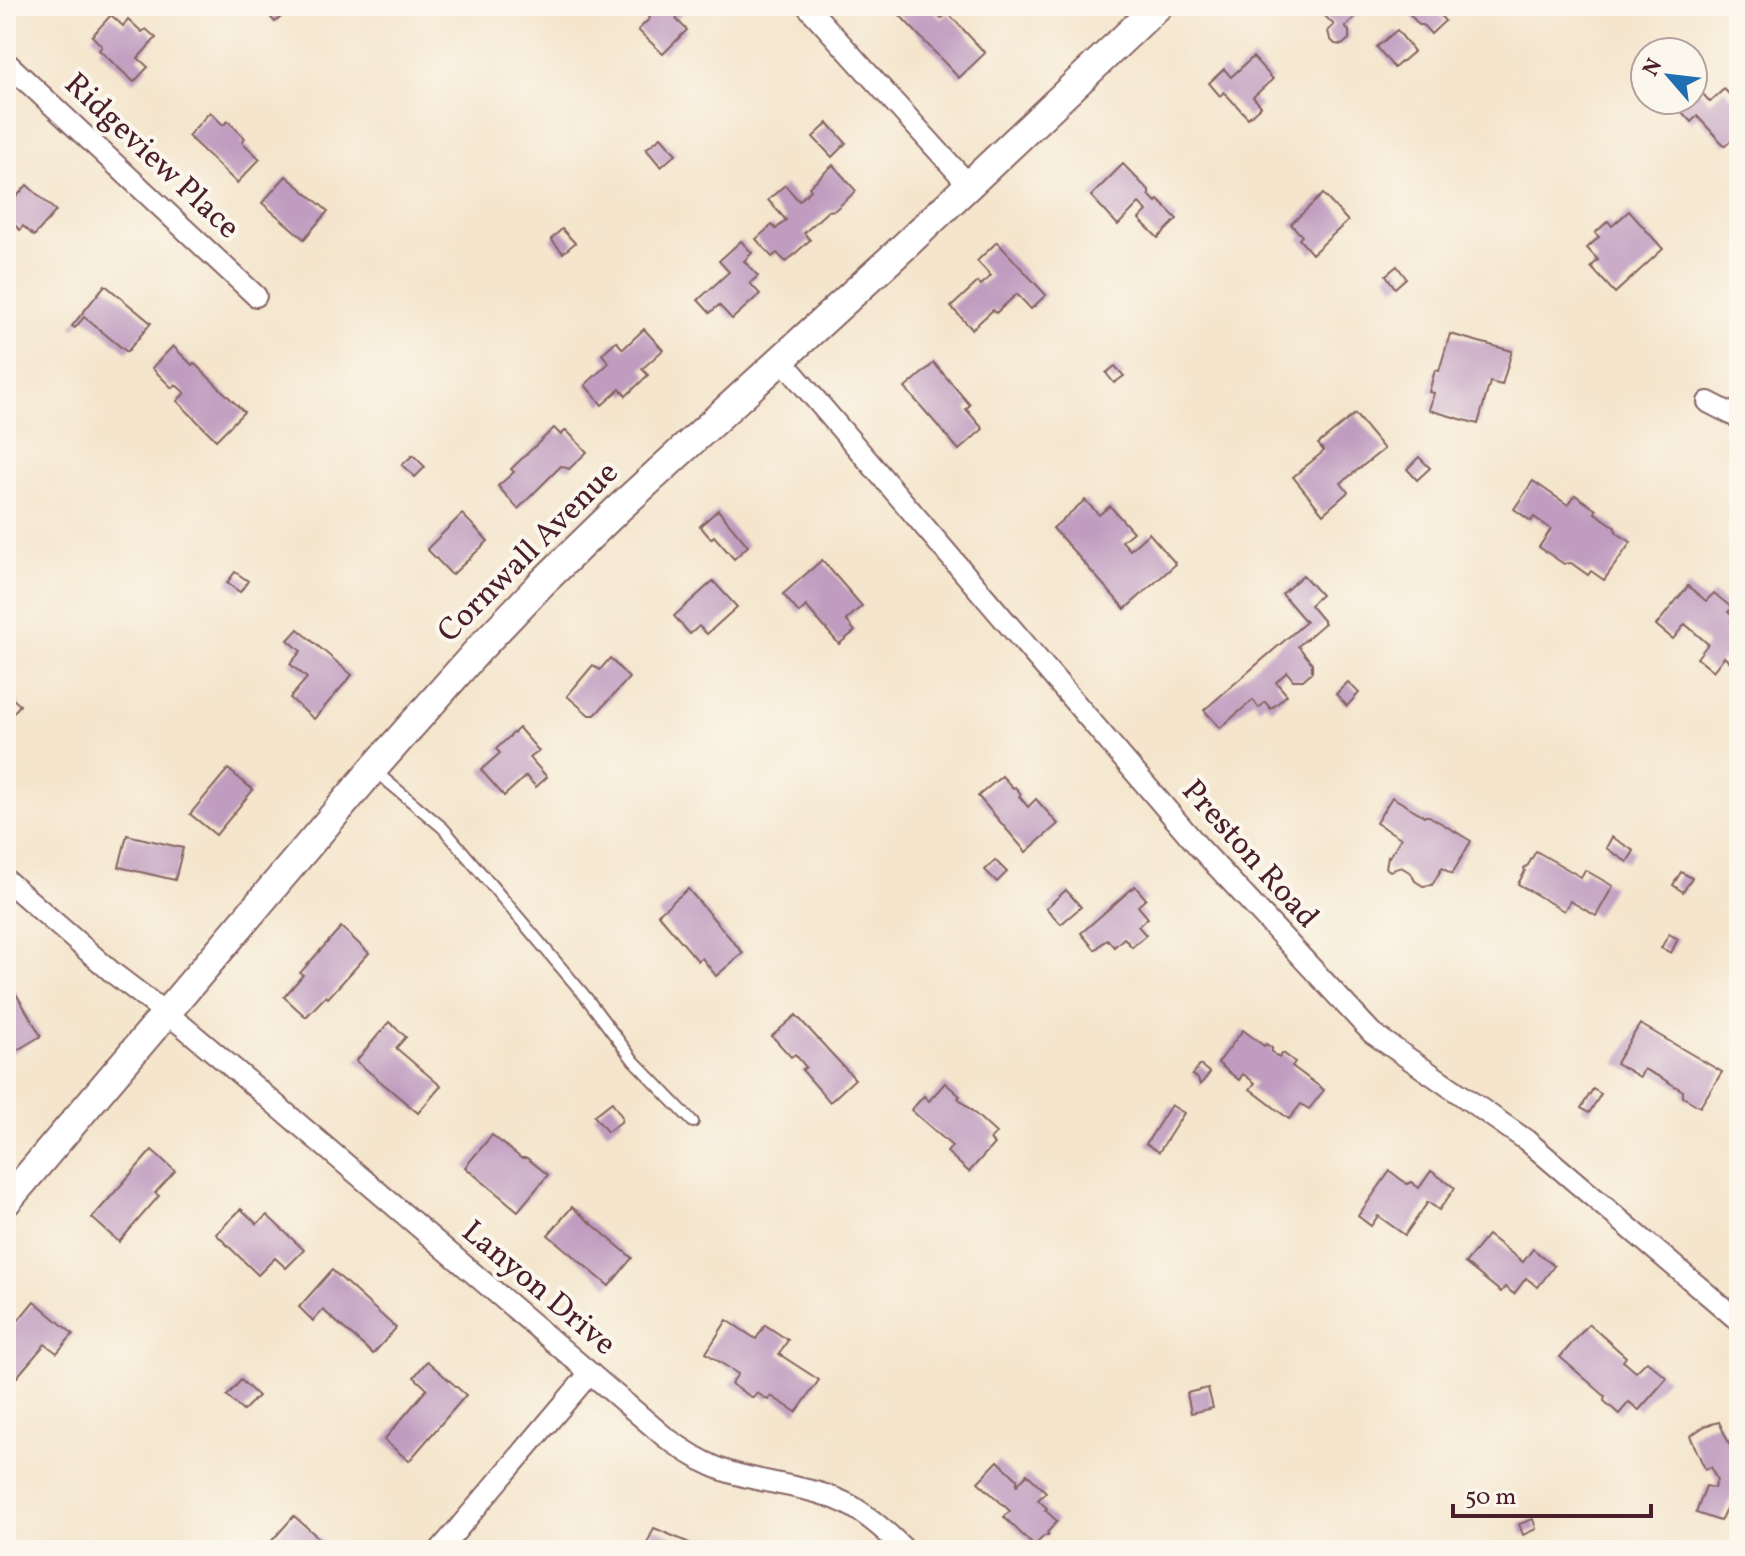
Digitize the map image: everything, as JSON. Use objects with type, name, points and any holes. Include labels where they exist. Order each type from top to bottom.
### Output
[{"type":"street","points":[[807,6],[969,185]]},
{"type":"street","name":"Cornwall Avenue","points":[[6,1202],[373,769],[541,584],[1158,6]]},
{"type":"street","name":"Ridgeview Place","points":[[6,62],[256,296]]},
{"type":"street","name":"Preston Road","points":[[781,359],[1198,846],[1372,1033],[1526,1140],[1739,1321]]},
{"type":"street","points":[[1708,402],[1739,418]]},
{"type":"street","name":"Lanyon Drive","points":[[6,880],[113,973],[240,1074],[665,1437],[695,1458],[727,1471],[821,1493],[851,1506],[880,1525],[905,1550]]},
{"type":"street","points":[[440,1550],[590,1373]]},
{"type":"lane","points":[[373,769],[443,828],[576,984],[634,1061],[693,1122]]},
{"type":"building","points":[[271,6],[281,6],[287,12],[275,22],[265,11]]},
{"type":"building","points":[[637,6],[686,6],[676,19],[687,30],[663,54],[638,30],[650,18]]},
{"type":"building","points":[[899,6],[929,6],[941,19],[948,13],[985,53],[959,78],[895,10]]},
{"type":"building","points":[[1315,6],[1366,6],[1345,27],[1349,31],[1349,39],[1342,45],[1330,39],[1328,31],[1334,25]]},
{"type":"building","points":[[1403,6],[1432,6],[1445,21],[1431,34]]},
{"type":"building","points":[[111,15],[123,26],[128,19],[142,32],[146,29],[156,38],[138,58],[148,67],[134,82],[99,50],[102,46],[92,36]]},
{"type":"building","points":[[1397,30],[1414,51],[1394,68],[1377,47]]},
{"type":"building","points":[[1253,57],[1273,79],[1253,97],[1261,106],[1248,118],[1224,92],[1220,96],[1209,83],[1224,69],[1231,77]]},
{"type":"building","points":[[1724,89],[1735,100],[1739,97],[1739,133],[1725,146],[1697,116],[1709,116],[1709,101]]},
{"type":"building","points":[[210,112],[223,125],[228,121],[245,138],[242,142],[260,159],[237,183],[188,136]]},
{"type":"building","points":[[828,123],[846,143],[832,157],[813,137]]},
{"type":"building","points":[[661,137],[676,154],[661,167],[646,149]]},
{"type":"building","points":[[1123,164],[1149,191],[1149,195],[1177,219],[1158,238],[1139,219],[1147,211],[1139,203],[1118,225],[1091,196]]},
{"type":"building","points":[[833,165],[856,191],[804,233],[810,240],[786,262],[777,253],[772,257],[756,239],[772,225],[776,229],[786,220],[768,200],[785,185],[799,201]]},
{"type":"building","points":[[286,176],[328,211],[304,239],[262,203]]},
{"type":"building","points":[[27,185],[56,211],[34,236],[23,226],[20,230],[6,217],[6,203],[9,205]]},
{"type":"building","points":[[1323,194],[1348,221],[1312,254],[1291,224]]},
{"type":"building","points":[[1629,211],[1663,249],[1615,293],[1591,267],[1598,260],[1587,248],[1599,237],[1595,233],[1608,221],[1612,226]]},
{"type":"building","points":[[562,229],[575,243],[563,253],[551,239]]},
{"type":"building","points":[[741,241],[752,253],[744,261],[758,276],[750,283],[760,294],[732,319],[719,305],[710,313],[698,300],[729,272],[719,261]]},
{"type":"building","points":[[997,242],[1046,295],[1031,309],[1017,294],[972,329],[951,307],[978,282],[981,285],[991,276],[977,261]]},
{"type":"building","points":[[1397,266],[1406,278],[1395,288],[1386,275]]},
{"type":"building","points":[[105,285],[151,323],[127,352],[84,317],[75,328],[72,326]]},
{"type":"building","points":[[644,329],[663,350],[642,369],[648,375],[626,396],[620,389],[602,405],[585,385],[609,363],[602,354],[616,341],[623,349]]},
{"type":"building","points":[[1450,334],[1512,351],[1502,385],[1490,382],[1478,424],[1429,410],[1434,393],[1429,392],[1435,370],[1439,371]]},
{"type":"building","points":[[173,346],[244,412],[216,440],[177,401],[185,393],[175,384],[172,388],[152,368]]},
{"type":"building","points":[[934,363],[970,405],[966,409],[983,429],[959,450],[905,388]]},
{"type":"building","points":[[1115,366],[1124,376],[1114,383],[1106,373]]},
{"type":"building","points":[[1355,414],[1384,449],[1341,483],[1348,492],[1323,514],[1293,477],[1324,451],[1318,444]]},
{"type":"building","points":[[554,428],[561,435],[566,430],[587,452],[569,469],[561,466],[518,509],[498,486],[514,472],[511,469]]},
{"type":"building","points":[[413,455],[425,467],[415,477],[402,465]]},
{"type":"building","points":[[1419,457],[1430,468],[1417,480],[1407,469]]},
{"type":"building","points":[[1533,481],[1568,505],[1575,495],[1631,542],[1604,580],[1591,571],[1588,575],[1571,563],[1564,564],[1539,547],[1551,529],[1534,517],[1531,521],[1514,509]]},
{"type":"building","points":[[1085,500],[1099,515],[1110,506],[1133,532],[1122,541],[1130,550],[1149,533],[1176,564],[1125,609],[1053,528]]},
{"type":"building","points":[[718,510],[748,546],[734,559],[714,536],[711,539],[700,526]]},
{"type":"building","points":[[462,514],[488,541],[452,575],[427,549]]},
{"type":"building","points":[[822,560],[862,606],[846,620],[855,631],[839,644],[806,606],[799,613],[783,594]]},
{"type":"building","points":[[235,572],[248,581],[240,592],[227,583]]},
{"type":"building","points":[[1303,575],[1321,595],[1310,605],[1325,623],[1298,646],[1312,663],[1312,672],[1303,680],[1293,680],[1287,672],[1276,682],[1287,695],[1271,709],[1265,702],[1259,708],[1253,700],[1220,728],[1204,710],[1306,622],[1282,594]]},
{"type":"building","points":[[713,581],[737,607],[707,634],[699,626],[690,634],[674,616]]},
{"type":"building","points":[[1688,586],[1706,601],[1714,593],[1732,608],[1728,612],[1734,617],[1731,621],[1739,628],[1739,652],[1730,662],[1724,657],[1713,671],[1697,658],[1708,644],[1685,624],[1673,639],[1656,625]]},
{"type":"building","points":[[298,629],[352,675],[314,719],[290,698],[307,678],[290,664],[301,651],[288,640]]},
{"type":"building","points":[[610,658],[629,678],[595,715],[589,715],[567,696],[593,665],[600,670]]},
{"type":"building","points":[[1348,682],[1359,693],[1347,706],[1336,694]]},
{"type":"building","points":[[6,693],[20,705],[6,722]]},
{"type":"building","points":[[519,728],[539,751],[530,758],[547,777],[536,787],[526,776],[504,796],[481,770],[500,753],[496,749]]},
{"type":"building","points":[[228,769],[253,790],[216,835],[190,814]]},
{"type":"building","points":[[1002,776],[1021,794],[1019,796],[1028,807],[1036,799],[1058,824],[1026,852],[978,796]]},
{"type":"building","points":[[1392,797],[1471,841],[1452,874],[1442,868],[1432,885],[1423,886],[1401,867],[1390,871],[1386,868],[1388,856],[1401,838],[1376,823]]},
{"type":"building","points":[[127,835],[183,848],[175,880],[119,867]]},
{"type":"building","points":[[1612,837],[1634,851],[1627,862],[1606,848]]},
{"type":"building","points":[[1536,851],[1581,877],[1585,870],[1613,886],[1596,916],[1570,901],[1564,911],[1518,884]]},
{"type":"building","points":[[995,860],[1007,872],[997,882],[985,870]]},
{"type":"building","points":[[1681,872],[1692,878],[1683,892],[1673,885]]},
{"type":"building","points":[[1135,886],[1146,899],[1138,906],[1148,918],[1138,926],[1146,935],[1132,947],[1124,938],[1114,947],[1107,939],[1095,950],[1081,933]]},
{"type":"building","points":[[688,889],[743,953],[716,976],[702,958],[698,961],[658,914]]},
{"type":"building","points":[[1066,890],[1081,907],[1061,924],[1046,908]]},
{"type":"building","points":[[341,927],[369,953],[306,1017],[284,997],[303,975],[300,973]]},
{"type":"building","points":[[1669,934],[1678,939],[1671,953],[1661,948]]},
{"type":"building","points":[[12,987],[41,1036],[7,1056],[6,991]]},
{"type":"building","points":[[796,1015],[855,1079],[830,1102],[802,1070],[806,1067],[795,1054],[791,1057],[772,1036]]},
{"type":"building","points":[[389,1022],[406,1037],[396,1048],[441,1086],[418,1113],[356,1061]]},
{"type":"building","points":[[1640,1024],[1722,1072],[1700,1107],[1683,1097],[1683,1091],[1658,1076],[1644,1069],[1640,1077],[1616,1063]]},
{"type":"building","points":[[1243,1030],[1264,1046],[1266,1044],[1272,1048],[1279,1058],[1283,1053],[1295,1062],[1292,1066],[1324,1090],[1309,1109],[1301,1104],[1289,1119],[1250,1089],[1255,1083],[1243,1074],[1239,1080],[1218,1063]]},
{"type":"building","points":[[1200,1065],[1210,1073],[1200,1085],[1192,1075]]},
{"type":"building","points":[[945,1083],[996,1133],[990,1140],[994,1144],[969,1172],[947,1152],[952,1146],[911,1110],[924,1096],[929,1101]]},
{"type":"building","points":[[1593,1089],[1601,1094],[1589,1113],[1581,1108]]},
{"type":"building","points":[[612,1102],[622,1117],[621,1122],[607,1132],[594,1116]]},
{"type":"building","points":[[1171,1105],[1184,1113],[1159,1152],[1146,1144]]},
{"type":"building","points":[[492,1135],[548,1175],[518,1211],[465,1167]]},
{"type":"building","points":[[152,1150],[175,1171],[155,1193],[159,1196],[119,1242],[92,1218]]},
{"type":"building","points":[[1390,1171],[1407,1184],[1411,1182],[1419,1188],[1431,1171],[1455,1188],[1439,1210],[1428,1202],[1405,1235],[1378,1216],[1371,1226],[1358,1216]]},
{"type":"building","points":[[572,1207],[632,1258],[609,1286],[548,1235]]},
{"type":"building","points":[[241,1209],[257,1224],[267,1215],[304,1250],[286,1268],[275,1258],[258,1275],[216,1234]]},
{"type":"building","points":[[1488,1235],[1523,1262],[1533,1249],[1554,1266],[1538,1287],[1526,1278],[1514,1294],[1505,1287],[1501,1292],[1465,1263]]},
{"type":"building","points":[[332,1270],[396,1328],[373,1354],[323,1310],[313,1321],[299,1307]]},
{"type":"building","points":[[34,1301],[73,1334],[57,1353],[45,1344],[16,1378],[6,1369],[6,1335]]},
{"type":"building","points":[[727,1320],[756,1339],[765,1325],[788,1340],[779,1354],[819,1380],[796,1412],[771,1396],[768,1400],[757,1393],[753,1398],[731,1384],[738,1374],[706,1353]]},
{"type":"building","points":[[1589,1324],[1626,1357],[1623,1361],[1636,1372],[1647,1361],[1667,1378],[1639,1410],[1629,1402],[1619,1414],[1604,1401],[1605,1396],[1560,1357]]},
{"type":"building","points":[[427,1361],[466,1395],[409,1461],[384,1440],[427,1389],[414,1377]]},
{"type":"building","points":[[241,1380],[258,1396],[243,1411],[227,1396]]},
{"type":"building","points":[[1208,1388],[1213,1408],[1191,1413],[1187,1393]]},
{"type":"building","points":[[1719,1422],[1735,1456],[1732,1458],[1738,1471],[1731,1498],[1720,1521],[1696,1513],[1706,1486],[1714,1488],[1717,1480],[1711,1467],[1705,1469],[1690,1436],[1705,1426]]},
{"type":"building","points":[[998,1461],[1017,1479],[1017,1485],[1027,1474],[1046,1492],[1038,1500],[1057,1521],[1047,1533],[1049,1535],[1034,1546],[1004,1517],[1010,1511],[978,1482]]},
{"type":"building","points":[[294,1516],[329,1550],[273,1550],[268,1545]]},
{"type":"building","points":[[1533,1519],[1536,1529],[1523,1535],[1519,1524]]},
{"type":"building","points":[[654,1528],[706,1550],[644,1550]]}]
